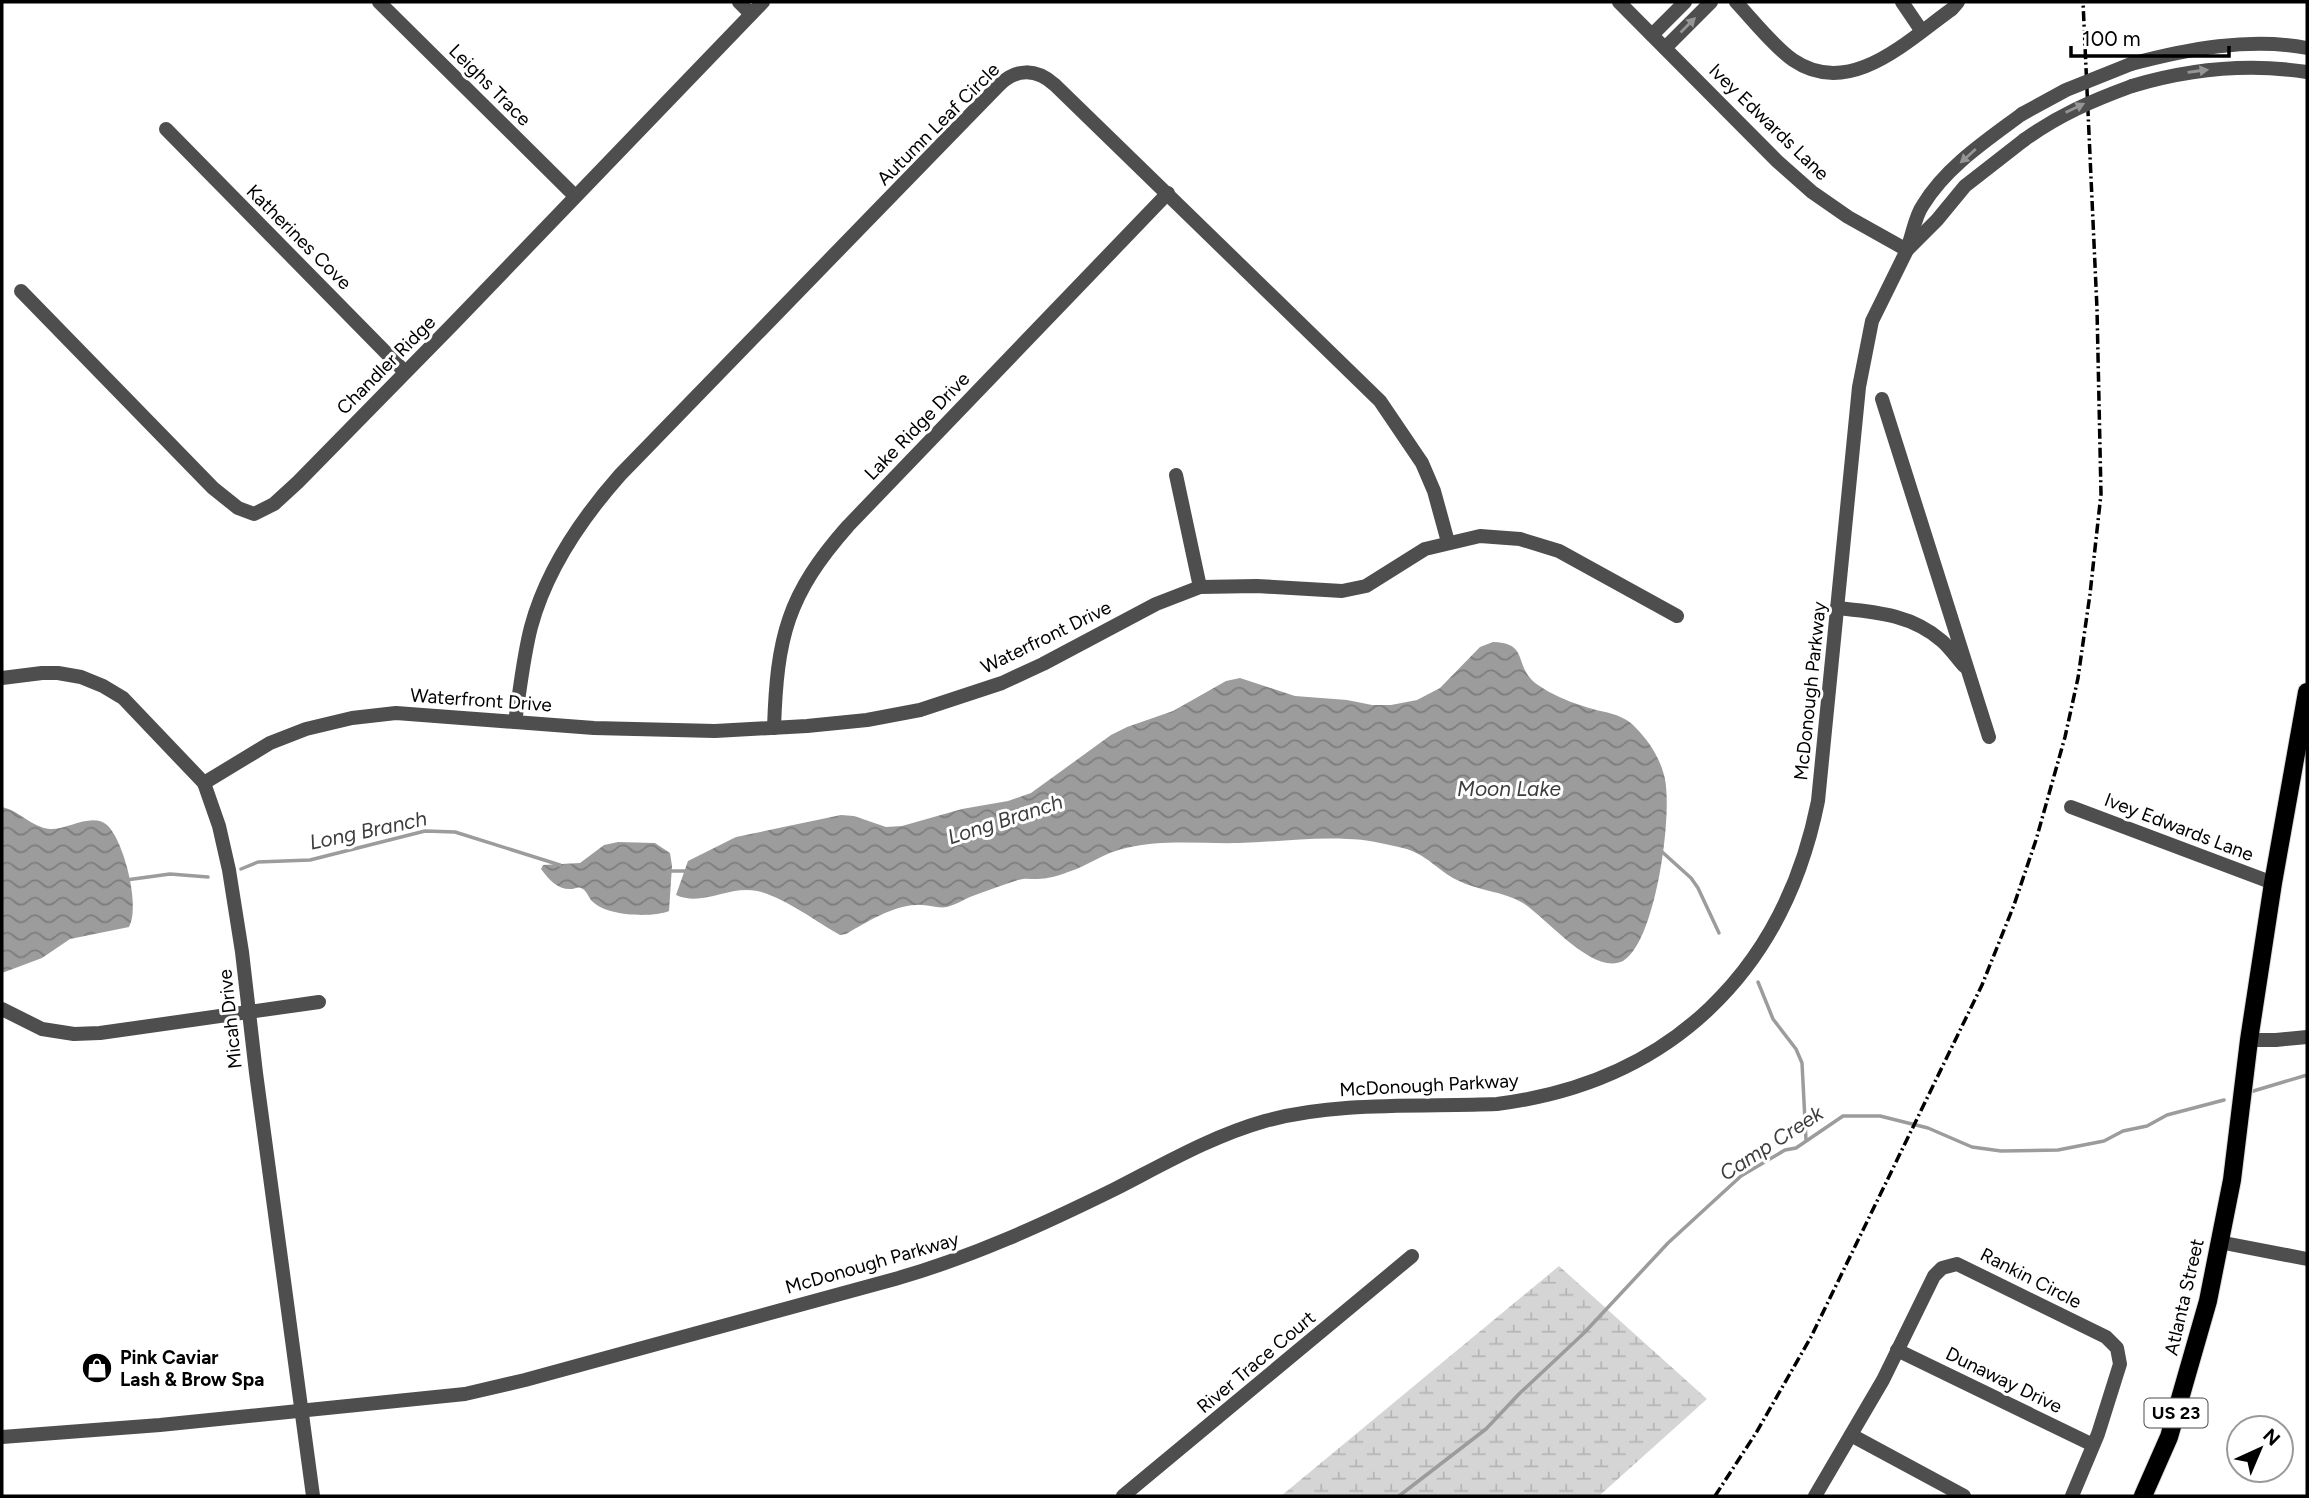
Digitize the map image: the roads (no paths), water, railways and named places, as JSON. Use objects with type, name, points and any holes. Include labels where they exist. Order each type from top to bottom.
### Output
[{"type":"main road","name":"US 23","points":[[2249,1040],[2273,883],[2307,692]]},
{"type":"main road","name":"Atlanta Street","points":[[2143,1496],[2172,1425],[2200,1333],[2232,1180],[2249,1040]]},
{"type":"street","name":"Leighs Trace","points":[[379,2],[575,196]]},
{"type":"street","points":[[738,2],[751,14]]},
{"type":"street","name":"Chandler Ridge","points":[[21,292],[213,488],[238,508],[254,514],[274,504],[298,482],[763,2]]},
{"type":"street","name":"Ivey Edwards Lane","points":[[1619,2],[1812,192],[1848,217],[1907,250]]},
{"type":"street","points":[[1652,35],[1685,2]]},
{"type":"street","points":[[1665,48],[1711,2]]},
{"type":"street","points":[[1735,2],[1791,59],[1809,69],[1839,74],[1871,65],[1952,9],[1958,2]]},
{"type":"street","points":[[1902,2],[1921,30]]},
{"type":"street","points":[[1907,250],[1921,207],[1940,183],[1970,153],[2022,114],[2066,90],[2131,64],[2211,48],[2265,45],[2307,48]]},
{"type":"street","name":"McDonough Parkway","points":[[2,1437],[160,1425],[436,1398],[484,1390],[924,1271],[1023,1233],[1213,1140],[1267,1120],[1329,1109],[1519,1101],[1561,1092],[1622,1069],[1666,1042],[1720,998],[1759,951],[1792,890],[1808,846],[1818,801],[1859,387],[1872,321],[1907,250],[1965,186],[2052,120],[2083,104],[2132,86],[2223,68],[2268,68],[2307,72]]},
{"type":"street","name":"Autumn Leaf Circle","points":[[515,722],[532,624],[562,556],[594,507],[620,475],[1003,81],[1019,72],[1028,71],[1047,78],[1380,401],[1422,463],[1434,491],[1448,542]]},
{"type":"street","name":"Katherines Cove","points":[[166,129],[405,372]]},
{"type":"street","name":"Lake Ridge Drive","points":[[774,728],[776,681],[786,629],[802,587],[817,563],[857,516],[1168,193]]},
{"type":"street","points":[[1882,400],[1989,737]]},
{"type":"street","points":[[1176,475],[1200,587]]},
{"type":"street","name":"Waterfront Drive","points":[[204,783],[270,743],[306,729],[352,718],[396,713],[659,731],[774,728],[867,720],[920,710],[958,699],[1043,664],[1145,609],[1200,587],[1257,586],[1342,591],[1354,589],[1385,576],[1425,549],[1480,536],[1521,539],[1559,551],[1677,617]]},
{"type":"street","points":[[1837,608],[1886,613],[1918,625],[1942,641],[1968,671]]},
{"type":"street","name":"Micah Drive","points":[[2,678],[58,673],[81,677],[103,686],[123,698],[204,783],[219,826],[229,870],[313,1496]]},
{"type":"street","name":"Ivey Edwards Lane","points":[[2071,807],[2273,883]]},
{"type":"street","points":[[2,1009],[42,1029],[74,1034],[319,1002]]},
{"type":"street","points":[[2249,1040],[2307,1037]]},
{"type":"street","points":[[2219,1242],[2307,1259]]},
{"type":"street","name":"River Trace Court","points":[[1122,1496],[1412,1256]]},
{"type":"street","name":"Rankin Circle","points":[[1822,1494],[1938,1271],[1951,1264],[1969,1268],[2106,1337],[2117,1348],[2120,1364],[2093,1445],[2072,1496]]},
{"type":"street","name":"Dunaway Drive","points":[[1897,1350],[2093,1445]]},
{"type":"street","points":[[1851,1435],[1964,1496]]},
{"type":"water","name":"Moon Lake","points":[[1493,642],[1505,643],[1517,651],[1530,678],[1548,691],[1571,702],[1630,722],[1649,743],[1659,761],[1666,792],[1660,874],[1645,929],[1635,949],[1623,961],[1611,963],[1584,953],[1523,903],[1457,880],[1411,851],[1354,839],[1140,845],[1111,853],[1056,876],[1018,880],[947,907],[920,905],[898,908],[840,935],[788,904],[757,891],[736,891],[696,899],[676,895],[688,861],[736,837],[841,815],[854,816],[886,827],[902,826],[1031,793],[1111,735],[1173,711],[1226,681],[1240,678],[1295,696],[1391,705],[1417,700],[1440,688],[1480,647]]},
{"type":"water","points":[[2,807],[43,828],[57,829],[94,820],[107,825],[119,845],[129,874],[133,905],[129,927],[70,939],[42,958],[2,973]]},
{"type":"water","points":[[618,842],[655,843],[670,853],[672,866],[669,911],[641,915],[608,910],[593,902],[583,889],[558,886],[541,869],[543,865],[580,863],[604,845]]},
{"type":"waterway","name":"Long Branch","points":[[241,869],[258,862],[310,860],[425,831],[455,832],[560,865]]},
{"type":"waterway","name":"Long Branch","points":[[1660,850],[1691,878],[1719,933]]},
{"type":"waterway","name":"Long Branch","points":[[668,871],[688,871]]},
{"type":"waterway","name":"Long Branch","points":[[126,880],[170,874],[208,877]]},
{"type":"waterway","name":"Long Branch","points":[[1758,982],[1773,1019],[1796,1049],[1802,1063],[1806,1140]]},
{"type":"waterway","name":"Camp Creek","points":[[2250,1092],[2307,1075]]},
{"type":"waterway","name":"Camp Creek","points":[[1399,1496],[1486,1429],[1584,1333],[1668,1243],[1741,1176],[1785,1150],[1796,1148],[1843,1116],[1880,1116],[1928,1128],[1972,1147],[2001,1151],[2058,1150],[2104,1141],[2123,1131],[2147,1126],[2167,1115],[2224,1100]]},
{"type":"railway","points":[[1715,1496],[1756,1433],[1811,1337],[1982,985],[2036,840],[2065,737],[2078,678],[2101,494],[2097,309],[2083,2]]},
{"type":"place","name":"Pink Caviar Lash & Brow Spa","points":[[97,1368]]}]
